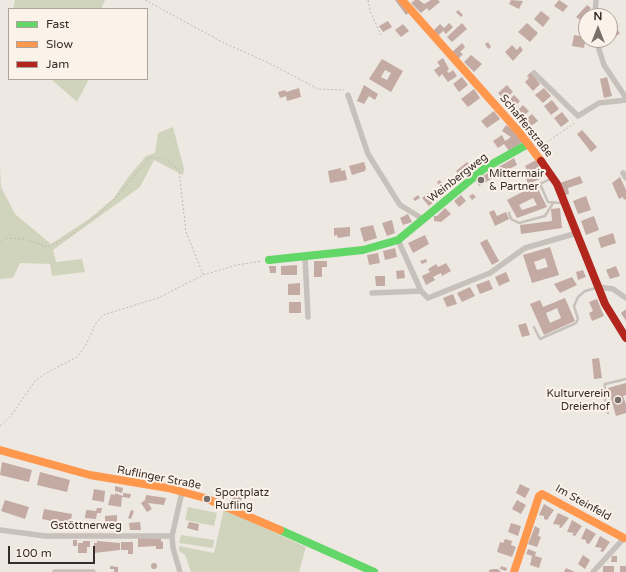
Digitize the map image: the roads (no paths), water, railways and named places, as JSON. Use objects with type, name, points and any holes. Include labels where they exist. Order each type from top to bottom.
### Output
[{"type":"street","name":"Schafferstraße","points":[[402,0],[534,151],[552,178],[565,203],[598,287],[612,317],[626,338]]},
{"type":"street","points":[[534,72],[578,116],[599,103],[626,99],[604,65],[599,48]]},
{"type":"street","points":[[347,93],[368,154],[400,205],[423,219]]},
{"type":"street","name":"Weinbergweg","points":[[269,260],[363,250],[398,240],[485,168],[528,144]]},
{"type":"street","points":[[398,240],[421,291],[428,298],[490,273],[525,248],[577,232]]},
{"type":"street","points":[[305,257],[308,317]]},
{"type":"street","points":[[598,287],[613,289],[626,298]]},
{"type":"street","points":[[372,293],[421,291]]},
{"type":"street","name":"Ruflinger Straße","points":[[0,450],[90,475],[182,492],[229,507],[374,572]]},
{"type":"street","points":[[180,572],[173,548],[172,536],[182,492]]},
{"type":"street","name":"Im Steinfeld","points":[[514,572],[539,496],[542,494],[625,537]]},
{"type":"street","name":"Gstöttnerweg","points":[[0,530],[45,536],[172,536]]},
{"type":"street","points":[[593,572],[625,537]]},
{"type":"street","points":[[55,572],[93,572]]},
{"type":"lane","points":[[552,178],[540,184],[548,202],[565,203]]},
{"type":"lane","points":[[509,213],[511,219],[519,223],[545,216],[553,203]]},
{"type":"lane","points":[[534,327],[540,339],[576,323],[578,320],[574,306],[578,297],[585,291],[598,287]]},
{"type":"lane","points":[[608,414],[604,393],[605,384],[626,379]]},
{"type":"place","name":"Mittermair & Partner","points":[[481,180]]},
{"type":"place","name":"Kulturverein Dreierhof","points":[[618,400]]},
{"type":"place","name":"Sportplatz Rufling","points":[[207,499]]}]
